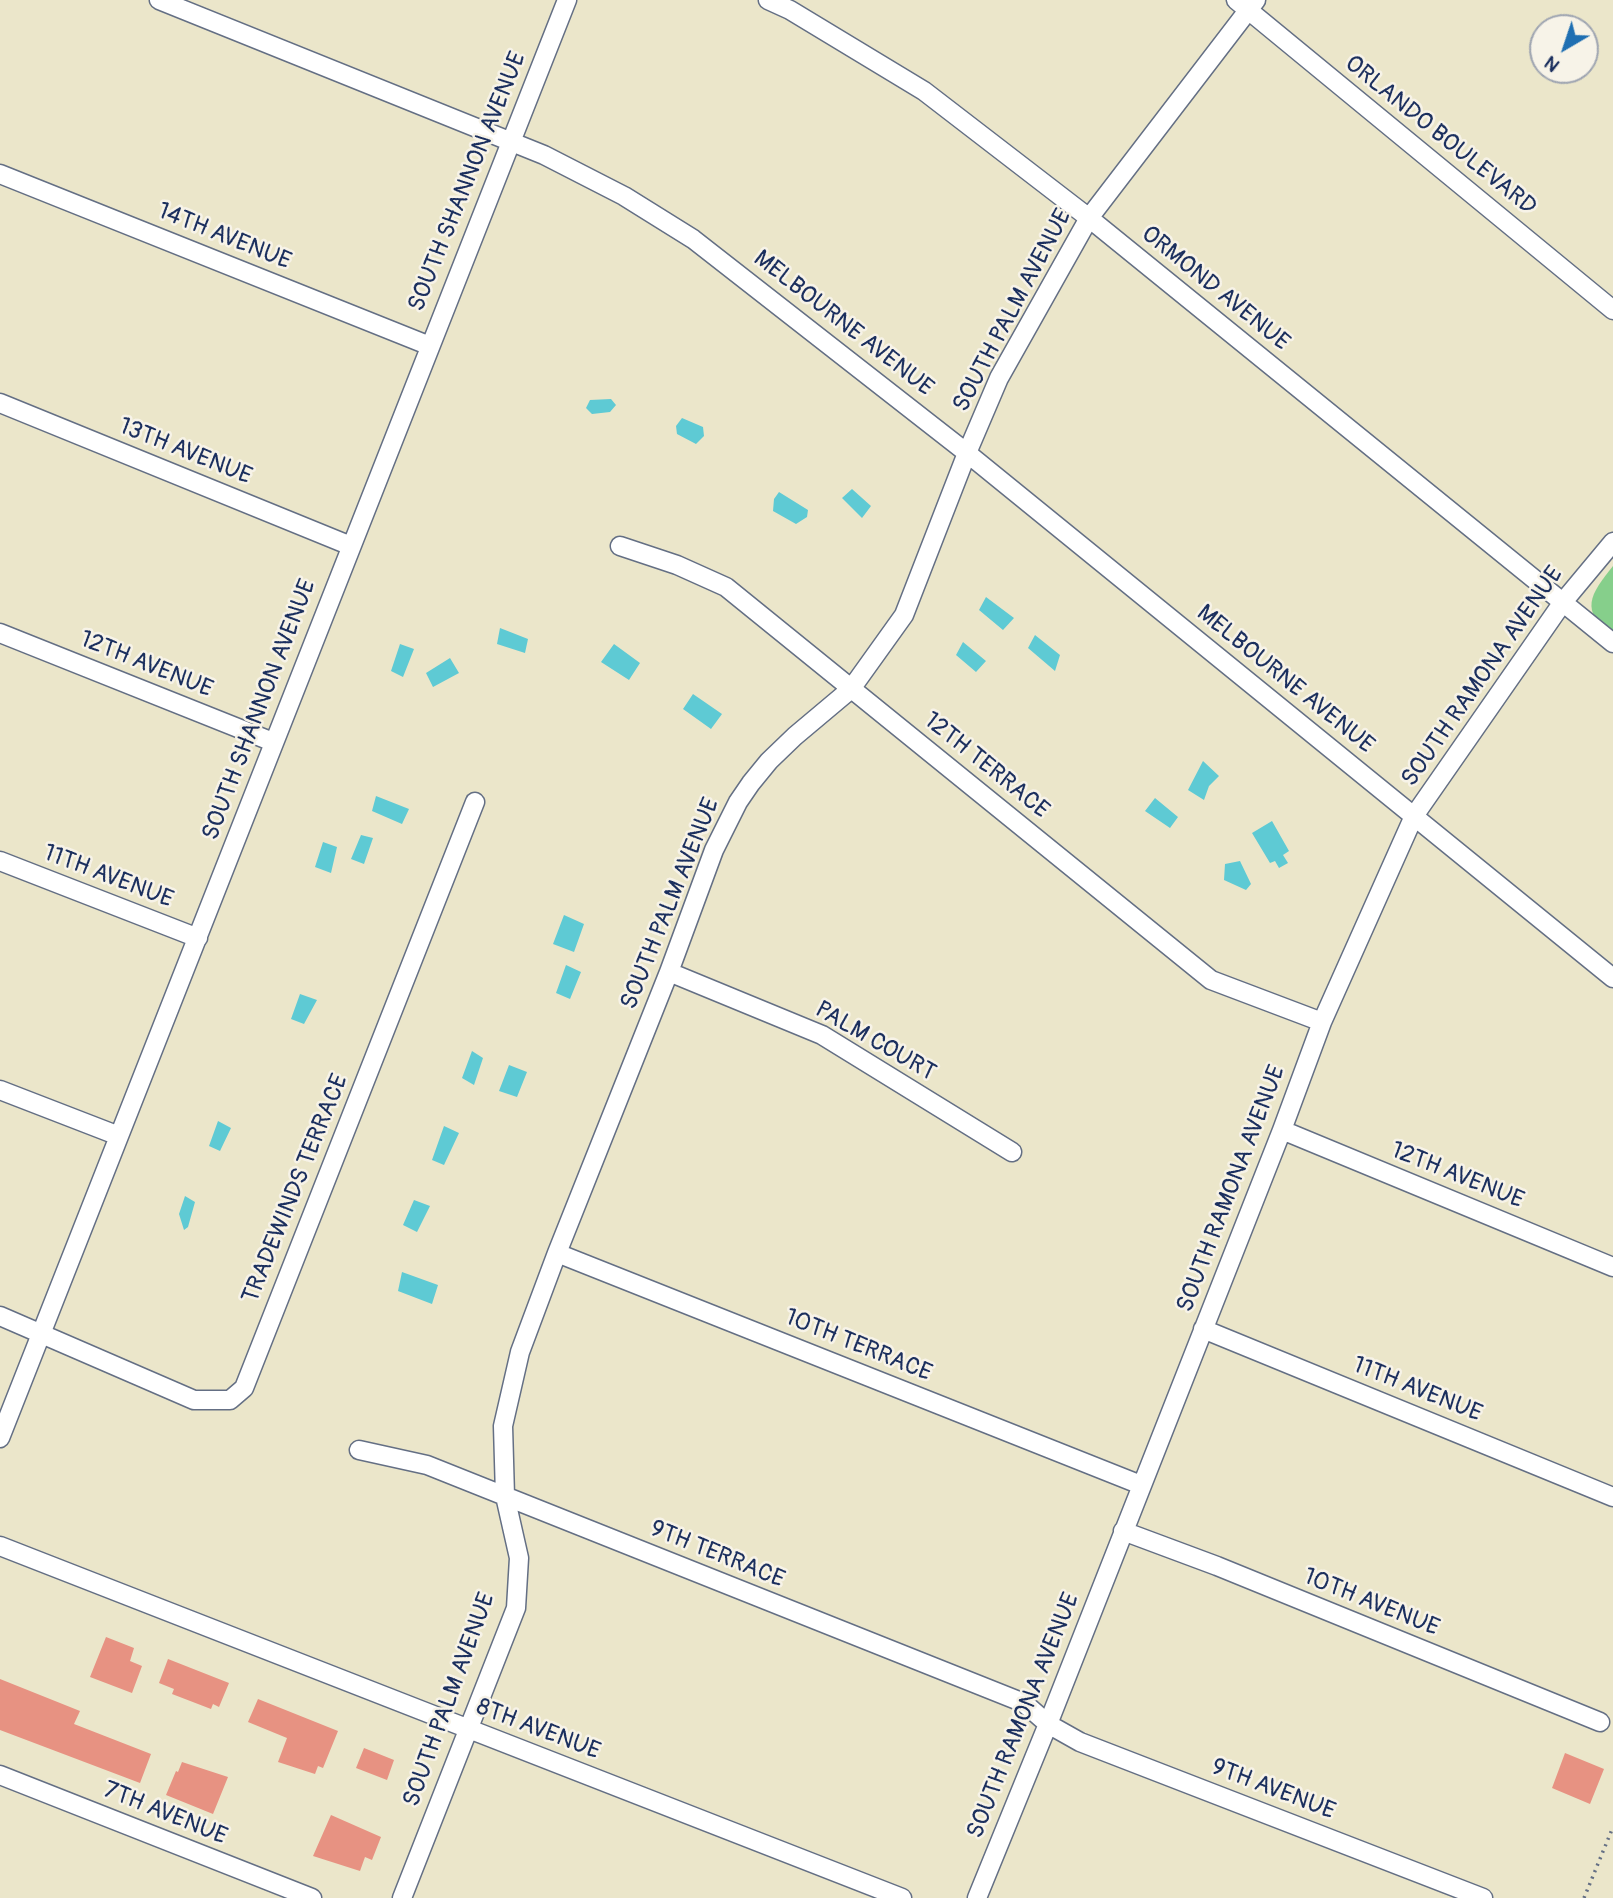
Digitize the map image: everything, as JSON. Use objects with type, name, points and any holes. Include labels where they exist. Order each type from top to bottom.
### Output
[{"type":"street","name":"MELBOURNE AVENUE","points":[[159,0],[544,155],[624,196],[693,239],[967,453],[1613,978]]},
{"type":"street","name":"SOUTH SHANNON AVENUE","points":[[0,1438],[567,0]]},
{"type":"street","name":"ORMOND AVENUE","points":[[768,0],[790,10],[924,91],[1088,218],[1613,643]]},
{"type":"street","name":"SOUTH PALM AVENUE","points":[[402,1898],[516,1608],[519,1558],[505,1496],[503,1426],[520,1352],[714,850],[738,802],[769,761],[851,689],[904,615],[999,378],[1088,218],[1247,3]]},
{"type":"street","name":"ORLANDO BOULEVARD","points":[[1247,3],[1613,310]]},
{"type":"street","name":"14TH AVENUE","points":[[0,174],[430,346]]},
{"type":"street","name":"13TH AVENUE","points":[[0,403],[351,545]]},
{"type":"street","name":"SOUTH RAMONA AVENUE","points":[[977,1898],[1282,1130],[1322,1022],[1414,816],[1563,603],[1613,542]]},
{"type":"street","name":"12TH TERRACE","points":[[620,546],[677,565],[726,587],[1211,980],[1322,1022]]},
{"type":"street","name":"12TH AVENUE","points":[[0,633],[273,742]]},
{"type":"street","name":"TRADEWINDS TERRACE","points":[[40,1332],[72,1349],[194,1400],[230,1400],[244,1388],[475,802]]},
{"type":"street","name":"11TH AVENUE","points":[[0,861],[198,938]]},
{"type":"street","name":"PALM COURT","points":[[669,972],[822,1035],[1012,1152]]},
{"type":"street","points":[[0,1090],[118,1136]]},
{"type":"street","name":"12TH AVENUE","points":[[1282,1130],[1613,1267]]},
{"type":"street","name":"10TH TERRACE","points":[[557,1253],[1141,1485]]},
{"type":"street","points":[[0,1316],[40,1332]]},
{"type":"street","name":"11TH AVENUE","points":[[1203,1329],[1613,1497]]},
{"type":"street","name":"9TH TERRACE","points":[[359,1450],[427,1465],[505,1496],[1024,1703],[1048,1724]]},
{"type":"street","name":"10TH AVENUE","points":[[1123,1531],[1217,1566],[1600,1722]]},
{"type":"street","name":"8TH AVENUE","points":[[0,1546],[902,1898]]},
{"type":"street","name":"9TH AVENUE","points":[[1048,1724],[1080,1742],[1483,1898]]},
{"type":"street","name":"7TH AVENUE","points":[[0,1775],[312,1898]]},
{"type":"path","points":[[1584,1898],[1613,1827]]},
{"type":"green space","points":[[1613,566],[1613,637],[1595,619],[1592,602],[1594,594]]},
{"type":"water","points":[[611,399],[616,405],[610,412],[592,414],[586,408],[590,400]]},
{"type":"water","points":[[682,418],[703,427],[704,436],[696,444],[677,434],[676,426]]},
{"type":"water","points":[[852,489],[871,506],[862,518],[842,498]]},
{"type":"water","points":[[779,492],[808,510],[807,517],[796,524],[773,511],[774,499]]},
{"type":"water","points":[[986,597],[1014,618],[1003,630],[979,610]]},
{"type":"water","points":[[500,628],[528,639],[525,653],[497,644]]},
{"type":"water","points":[[1035,635],[1060,655],[1055,671],[1028,648]]},
{"type":"water","points":[[963,642],[986,661],[976,672],[956,655]]},
{"type":"water","points":[[400,644],[414,649],[403,677],[391,671]]},
{"type":"water","points":[[614,644],[640,663],[629,680],[601,662]]},
{"type":"water","points":[[450,658],[459,673],[433,687],[426,673]]},
{"type":"water","points":[[693,694],[722,714],[711,729],[683,709]]},
{"type":"water","points":[[1203,761],[1219,776],[1209,786],[1204,800],[1188,790]]},
{"type":"water","points":[[376,796],[409,809],[402,824],[372,811]]},
{"type":"water","points":[[1155,798],[1178,817],[1170,828],[1145,811]]},
{"type":"water","points":[[1272,821],[1289,851],[1283,855],[1288,863],[1279,868],[1275,861],[1270,863],[1252,833]]},
{"type":"water","points":[[361,835],[373,838],[364,864],[351,859]]},
{"type":"water","points":[[323,842],[337,847],[331,873],[315,867]]},
{"type":"water","points":[[1240,861],[1251,884],[1246,890],[1224,880],[1225,864]]},
{"type":"water","points":[[564,915],[584,924],[574,952],[553,944]]},
{"type":"water","points":[[566,965],[581,972],[570,999],[556,993]]},
{"type":"water","points":[[300,994],[317,1000],[304,1024],[291,1019]]},
{"type":"water","points":[[472,1051],[483,1058],[474,1085],[462,1078]]},
{"type":"water","points":[[509,1065],[527,1072],[517,1097],[499,1091]]},
{"type":"water","points":[[218,1121],[231,1128],[220,1151],[209,1146]]},
{"type":"water","points":[[444,1126],[459,1133],[444,1165],[432,1160]]},
{"type":"water","points":[[185,1196],[195,1202],[188,1227],[184,1230],[179,1214]]},
{"type":"water","points":[[414,1200],[430,1206],[417,1232],[403,1225]]},
{"type":"water","points":[[402,1272],[438,1285],[432,1304],[398,1291]]},
{"type":"building","points":[[106,1637],[134,1648],[130,1661],[142,1666],[132,1693],[90,1677]]},
{"type":"building","points":[[168,1659],[229,1683],[219,1707],[213,1704],[211,1709],[172,1694],[174,1689],[159,1683]]},
{"type":"building","points":[[0,1679],[80,1711],[74,1724],[151,1754],[140,1783],[0,1730]]},
{"type":"building","points":[[258,1699],[338,1731],[323,1768],[318,1766],[315,1774],[278,1762],[287,1738],[248,1722]]},
{"type":"building","points":[[364,1748],[394,1760],[387,1780],[356,1768]]},
{"type":"building","points":[[1565,1753],[1604,1769],[1590,1804],[1552,1788]]},
{"type":"building","points":[[182,1762],[228,1777],[213,1814],[166,1795]]},
{"type":"building","points":[[331,1815],[381,1837],[372,1860],[365,1857],[360,1871],[313,1856]]}]
